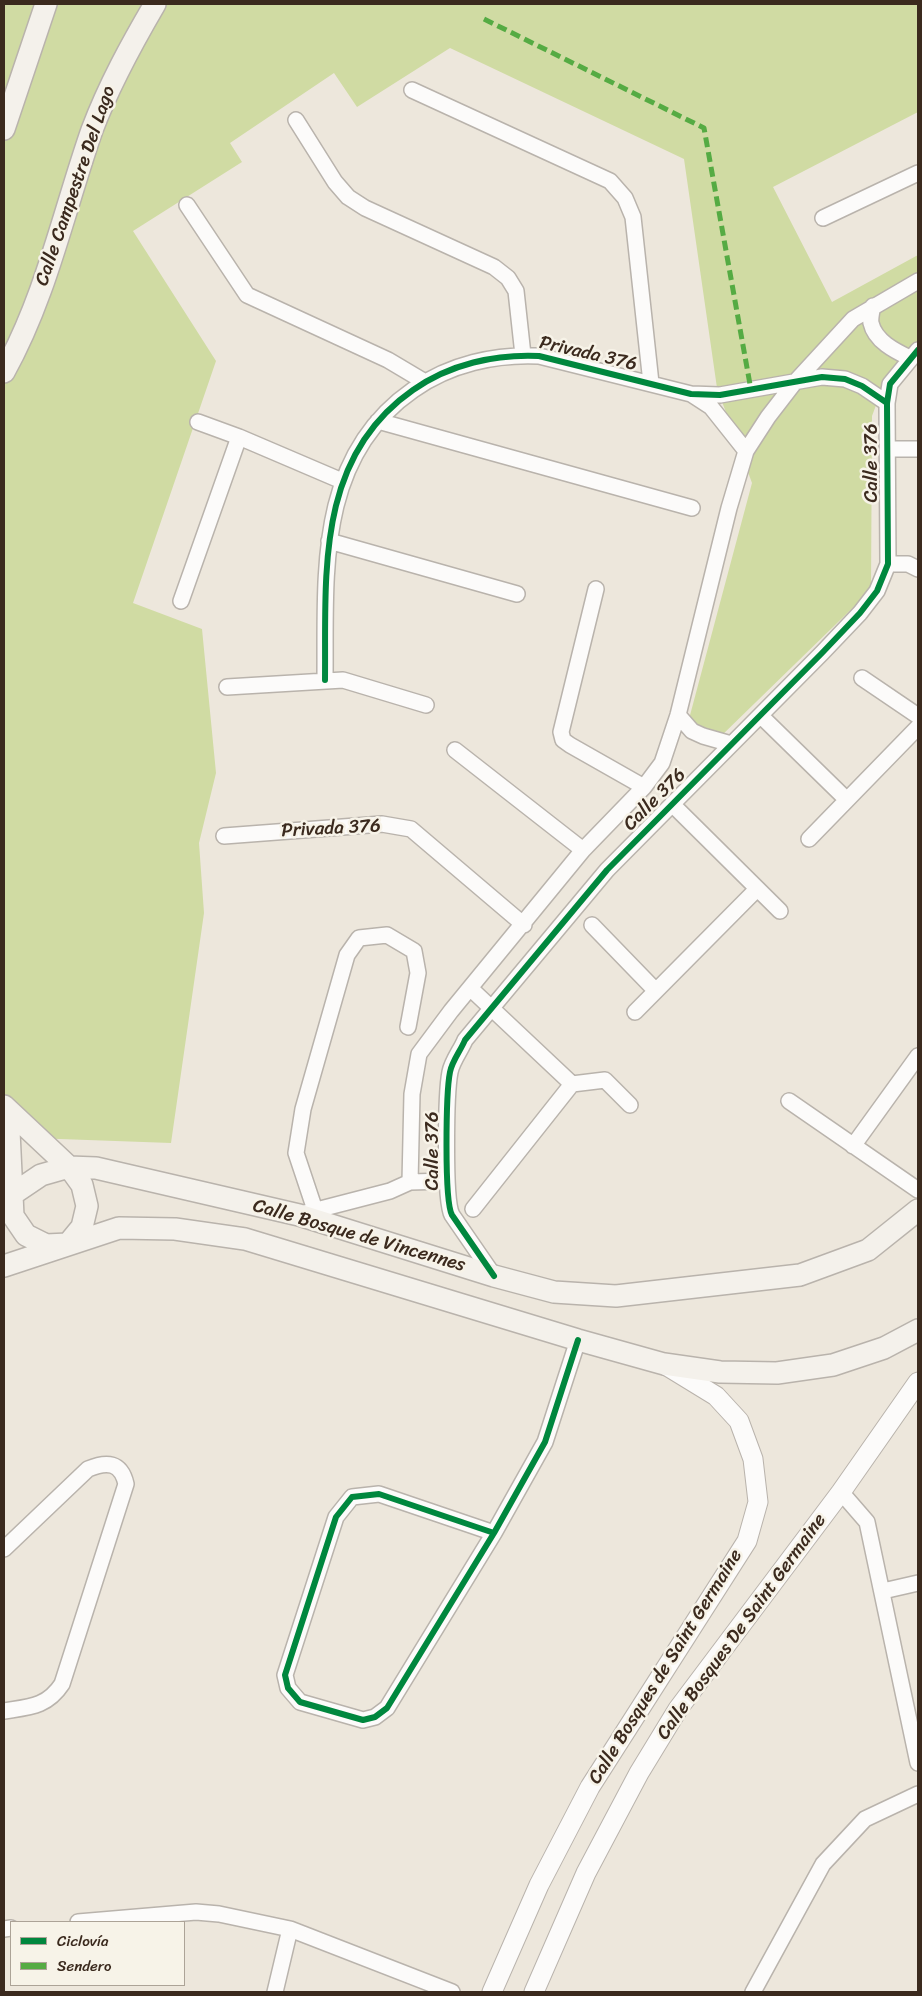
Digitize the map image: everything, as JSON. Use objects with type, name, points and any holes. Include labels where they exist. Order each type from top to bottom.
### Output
[{"type":"main road","points":[[4,129],[46,4]]},
{"type":"main road","name":"Calle Campestre Del Lago","points":[[4,372],[19,345],[47,269],[93,129],[122,60],[155,4]]},
{"type":"main road","points":[[6,1108],[69,1167],[82,1185],[86,1206],[82,1227],[68,1244],[46,1245],[26,1235],[14,1216],[8,1197],[6,1108]]},
{"type":"main road","name":"Calle Bosque de Vincennes","points":[[8,1197],[41,1175],[69,1167],[96,1168],[307,1213],[494,1276],[554,1292],[616,1296],[800,1274],[868,1250],[918,1210]]},
{"type":"main road","name":"Calle Bosque de Vincennes","points":[[4,1266],[119,1228],[175,1229],[245,1239],[578,1340],[664,1364],[720,1372],[777,1373],[833,1365],[884,1348],[918,1330]]},
{"type":"street","points":[[412,90],[610,181],[625,198],[634,218],[651,383]]},
{"type":"street","points":[[296,120],[335,182],[348,197],[365,208],[494,268],[508,278],[516,291],[523,355]]},
{"type":"street","points":[[823,218],[918,173]]},
{"type":"street","points":[[187,204],[247,295],[388,360],[425,382]]},
{"type":"street","name":"Calle 376","points":[[307,1213],[390,1190],[410,1182],[412,1094],[419,1054],[470,988],[524,925],[583,850],[644,787],[662,763],[678,715],[729,508],[746,450],[795,382],[853,319],[918,280]]},
{"type":"street","points":[[873,306],[871,322],[877,335],[893,350],[914,354]]},
{"type":"street","name":"Calle 376","points":[[494,1276],[450,1211],[447,1181],[450,1070],[466,1040],[491,1008],[607,870],[761,716],[860,613],[877,591],[888,564],[887,403],[890,384],[914,354]]},
{"type":"street","name":"Privada 376","points":[[325,680],[325,599],[329,541],[342,480],[352,457],[378,421],[395,403],[425,382],[449,370],[480,360],[523,355],[539,356],[691,394]]},
{"type":"street","points":[[691,394],[720,395],[822,377],[845,380],[862,386],[887,403]]},
{"type":"street","points":[[691,394],[711,408],[746,450]]},
{"type":"street","points":[[378,421],[692,508]]},
{"type":"street","points":[[198,422],[342,480]]},
{"type":"street","points":[[181,601],[239,437]]},
{"type":"street","points":[[887,449],[918,449]]},
{"type":"street","points":[[329,541],[517,594]]},
{"type":"street","points":[[888,564],[908,564],[918,569]]},
{"type":"street","points":[[596,589],[561,732],[563,740],[570,745],[644,787]]},
{"type":"street","points":[[862,678],[918,716]]},
{"type":"street","points":[[227,687],[343,680],[426,705]]},
{"type":"street","points":[[678,715],[692,731],[731,744]]},
{"type":"street","points":[[761,716],[847,800]]},
{"type":"street","points":[[809,838],[918,727]]},
{"type":"street","points":[[455,750],[583,850]]},
{"type":"street","points":[[672,804],[780,911]]},
{"type":"street","name":"Privada 376","points":[[224,836],[382,824],[411,829],[524,925]]},
{"type":"street","points":[[634,1012],[757,889]]},
{"type":"street","points":[[592,925],[655,990]]},
{"type":"street","points":[[307,1213],[296,1153],[303,1109],[347,955],[359,938],[387,935],[414,951],[418,972],[408,1027]]},
{"type":"street","points":[[470,988],[572,1084]]},
{"type":"street","points":[[853,1146],[918,1056]]},
{"type":"street","points":[[473,1209],[572,1084],[605,1080],[630,1105]]},
{"type":"street","points":[[789,1101],[918,1190]]},
{"type":"street","points":[[410,1182],[447,1181]]},
{"type":"street","points":[[494,1533],[379,1494],[352,1497],[336,1517],[285,1675],[288,1688],[300,1702],[363,1720],[375,1717],[387,1708],[494,1533],[545,1442],[578,1340]]},
{"type":"street","name":"Calle Bosques de Saint Germaine","points":[[492,1992],[539,1885],[590,1787],[747,1541],[758,1502],[753,1459],[738,1421],[716,1396],[664,1364]]},
{"type":"street","name":"Calle Bosques De Saint Germaine","points":[[534,1992],[586,1873],[640,1773],[678,1709],[841,1492],[918,1382]]},
{"type":"street","points":[[4,1549],[88,1469],[100,1464],[114,1465],[124,1473],[126,1484],[62,1684],[47,1701],[4,1711]]},
{"type":"street","points":[[841,1492],[867,1522],[918,1763]]},
{"type":"street","points":[[883,1591],[918,1584]]},
{"type":"street","points":[[753,1992],[823,1864],[865,1819],[918,1794]]},
{"type":"street","points":[[90,1921],[196,1912],[219,1914],[290,1928],[452,1992]]},
{"type":"street","points":[[275,1992],[290,1928]]},
{"type":"green space","points":[[4,4],[918,4],[918,112],[773,187],[832,302],[918,255],[918,345],[888,373],[872,416],[871,590],[717,740],[689,719],[752,483],[717,388],[684,159],[450,48],[357,107],[334,73],[230,143],[242,162],[133,231],[216,361],[133,603],[202,629],[216,773],[199,843],[204,913],[171,1143],[4,1137]]},
{"type":"marked path","points":[[484,19],[704,128],[751,390]]},
{"type":"cycle path","points":[[494,1276],[452,1215],[449,1205],[447,1122],[450,1072],[453,1064],[465,1040],[607,870],[822,653],[860,613],[877,591],[888,564],[887,403],[890,384],[918,350]]},
{"type":"cycle path","points":[[325,680],[327,560],[333,521],[342,484],[358,449],[381,418],[413,390],[442,373],[473,362],[490,359],[539,356],[691,394],[720,395],[822,377],[845,379],[862,386],[887,403]]},
{"type":"cycle path","points":[[494,1533],[379,1494],[352,1497],[336,1517],[285,1675],[288,1688],[300,1702],[363,1720],[375,1717],[387,1708],[494,1533],[545,1442],[578,1340]]}]
